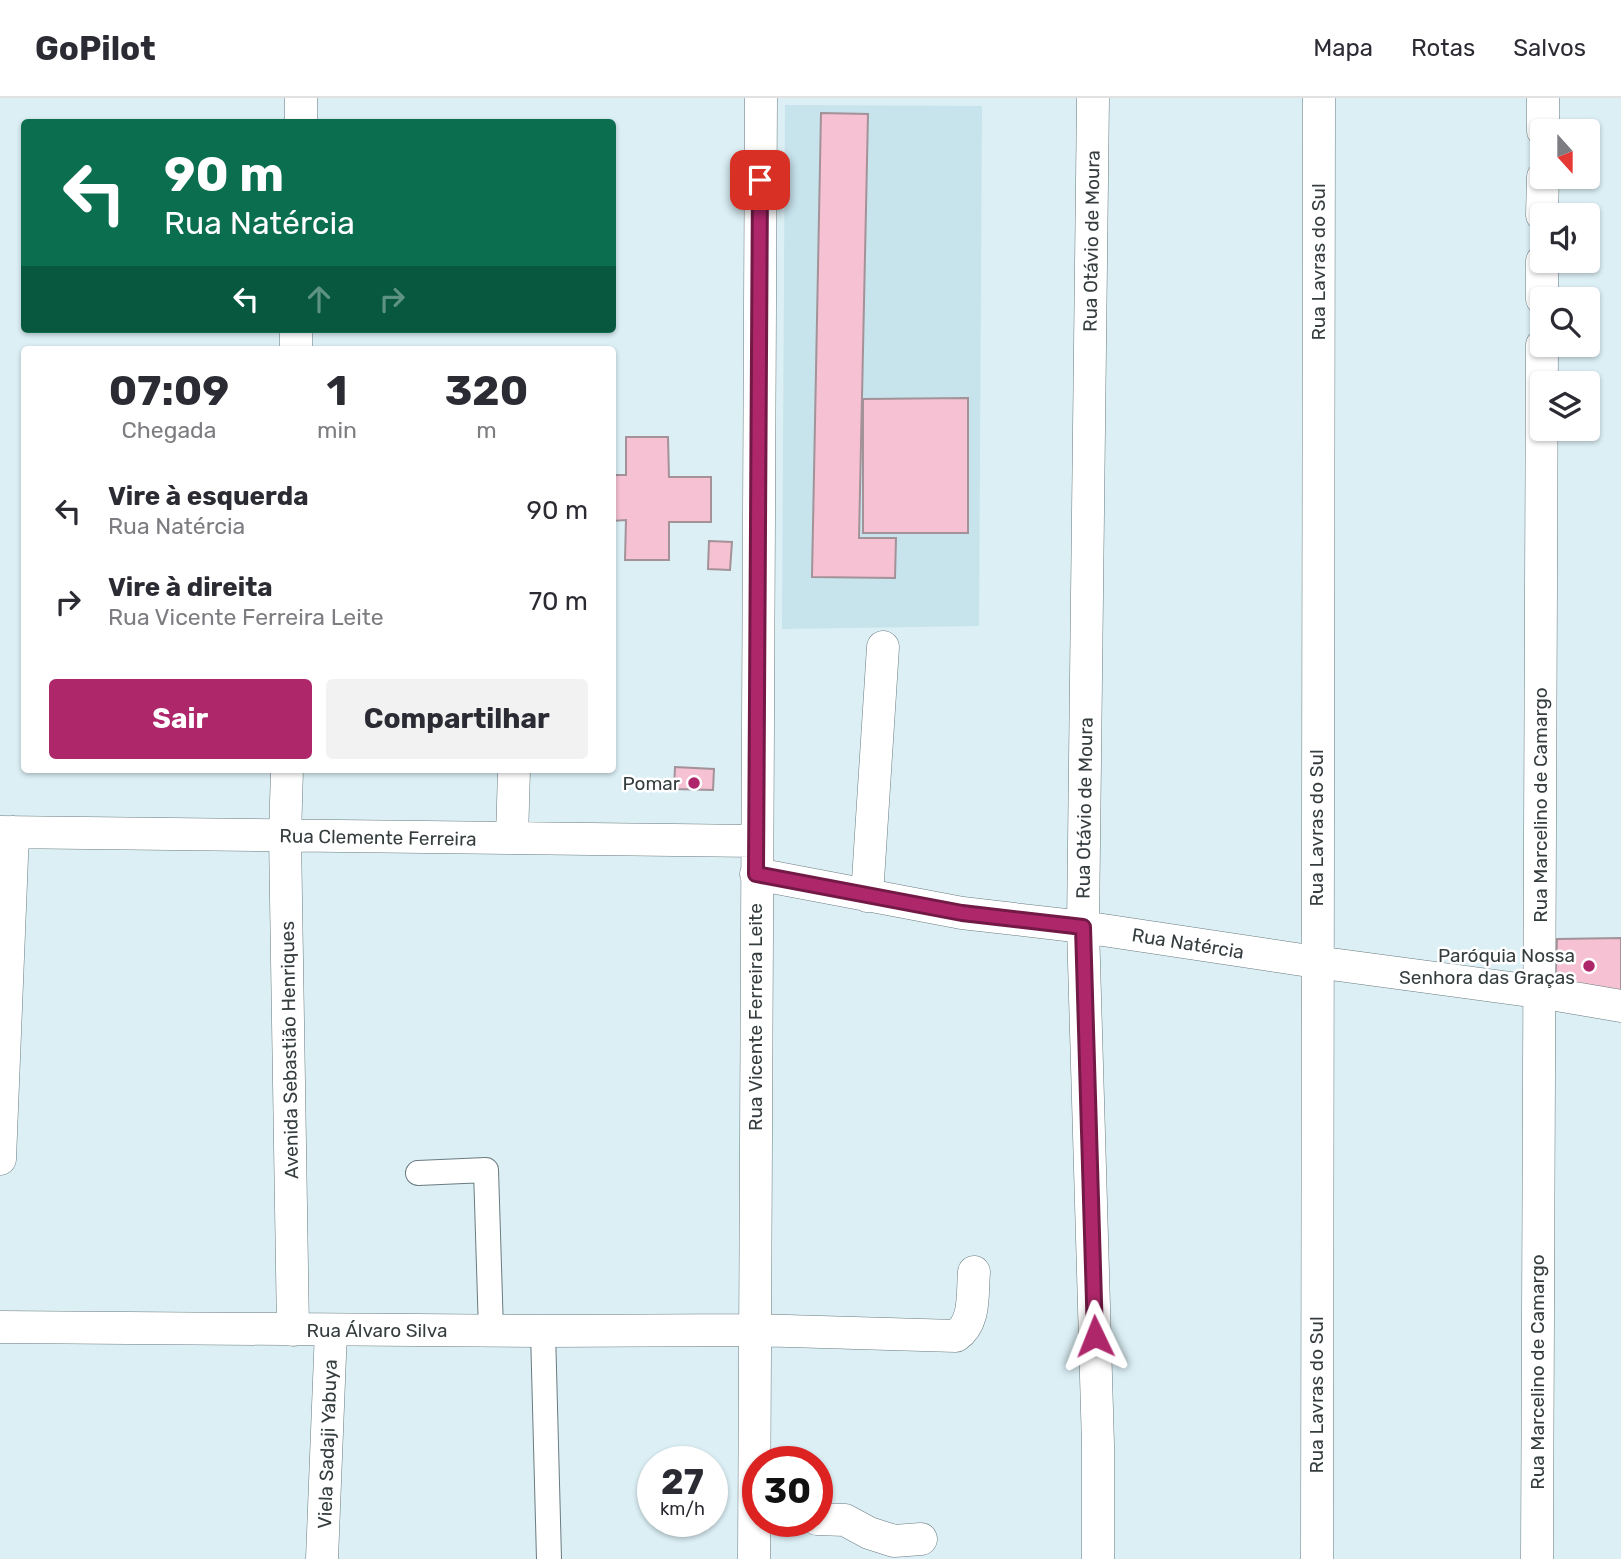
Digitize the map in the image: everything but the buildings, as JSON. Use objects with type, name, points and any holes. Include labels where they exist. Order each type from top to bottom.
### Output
[{"type":"street","points":[[301,98],[301,119]]},
{"type":"street","name":"Rua Vicente Ferreira Leite","points":[[755,1446],[761,98]]},
{"type":"street","name":"Rua Otávio de Moura","points":[[1093,98],[1083,927],[1098,1445],[1098,1559]]},
{"type":"street","name":"Rua Lavras do Sul","points":[[1317,1559],[1319,98]]},
{"type":"street","points":[[1543,98],[1543,119]]},
{"type":"street","name":"Rua Marcelino de Camargo","points":[[1537,1559],[1542,357]]},
{"type":"street","points":[[867,896],[883,647]]},
{"type":"street","name":"Avenida Sebastião Henriques","points":[[287,773],[285,836],[293,1330]]},
{"type":"street","points":[[512,838],[514,773]]},
{"type":"street","points":[[0,1159],[6,832]]},
{"type":"street","name":"Rua Clemente Ferreira","points":[[6,832],[756,841]]},
{"type":"street","name":"Rua Natércia","points":[[756,874],[962,913],[1083,927],[1621,1006]]},
{"type":"street","points":[[418,1173],[486,1170],[491,1331]]},
{"type":"street","name":"Rua Álvaro Silva","points":[[0,1327],[491,1331],[754,1329],[956,1336],[969,1322],[974,1272]]},
{"type":"street","name":"Viela Sadaji Yabuya","points":[[322,1559],[331,1330]]},
{"type":"street","points":[[543,1331],[549,1559]]},
{"type":"street","points":[[833,1519],[845,1520],[869,1533],[894,1541],[921,1539]]},
{"type":"street","name":"Rua Vicente Ferreira Leite","points":[[754,1559],[755,1537]]},
{"type":"shaded area","points":[[785,105],[982,106],[979,626],[782,629]]},
{"type":"place","name":"Pomar","points":[[694,783]]},
{"type":"place","name":"Paróquia Nossa Senhora das Graças","points":[[1589,966]]},
{"type":"route","points":[[760,180],[756,874],[962,913],[1083,927],[1095,1336]]}]
